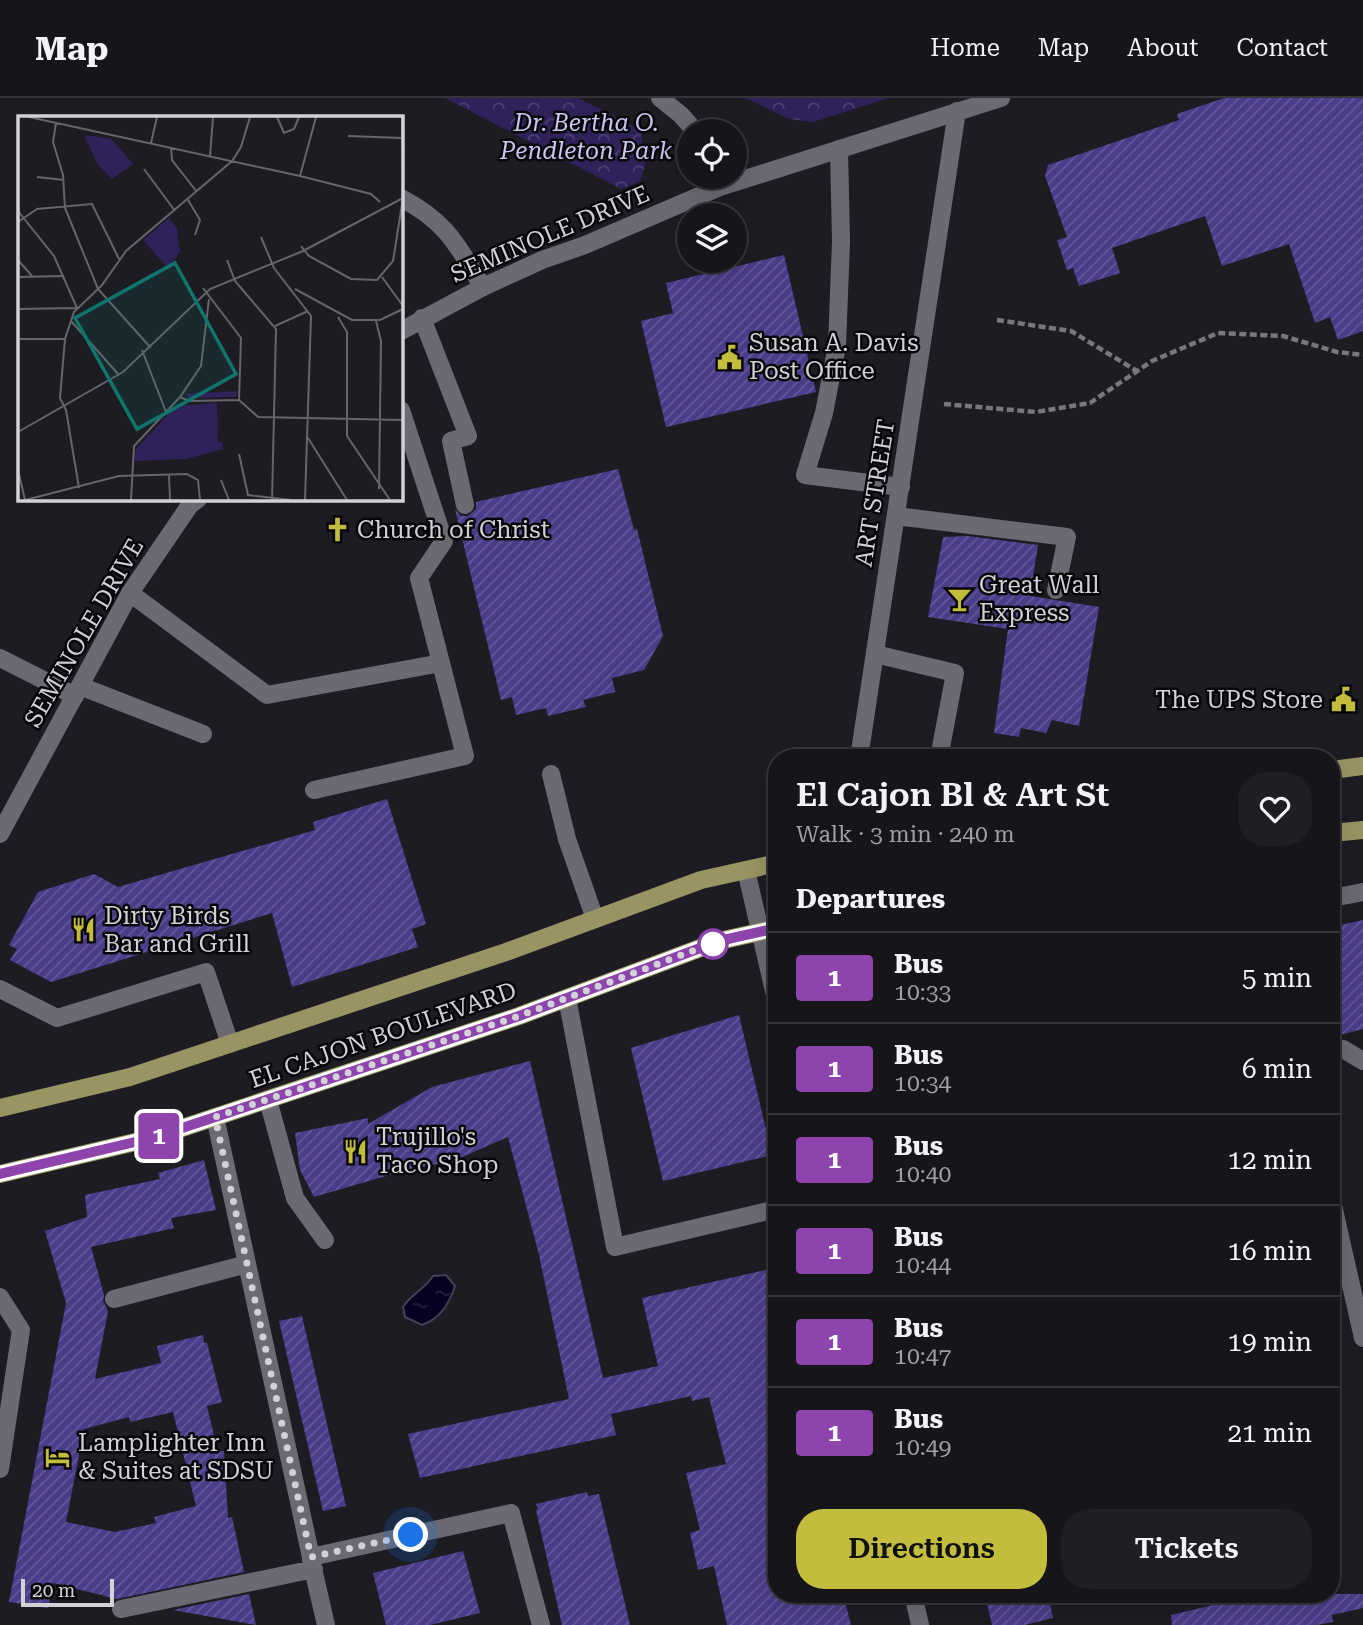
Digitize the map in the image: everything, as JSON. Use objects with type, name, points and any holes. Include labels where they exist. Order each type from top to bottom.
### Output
[{"type":"main road","points":[[1340,769],[1363,766]]},
{"type":"main road","points":[[1340,832],[1363,830]]},
{"type":"main road","name":"EL CAJON BOULEVARD","points":[[0,1108],[130,1077],[506,952],[701,880],[768,865]]},
{"type":"main road","name":"EL CAJON BOULEVARD","points":[[0,1174],[152,1138],[567,998],[719,941],[768,930]]},
{"type":"street","points":[[660,98],[684,119]]},
{"type":"street","name":"SEMINOLE DRIVE","points":[[747,174],[839,149],[1001,98]]},
{"type":"street","name":"ART STREET","points":[[860,749],[957,111]]},
{"type":"street","points":[[839,149],[841,241],[837,346],[824,413],[805,475],[901,487]]},
{"type":"street","name":"SEMINOLE DRIVE","points":[[402,330],[483,287],[542,260],[585,245],[703,189]]},
{"type":"street","points":[[402,199],[418,207],[448,232],[483,287]]},
{"type":"street","points":[[422,318],[468,436],[451,441],[465,505]]},
{"type":"street","points":[[314,790],[465,756],[419,578],[444,541],[402,413]]},
{"type":"street","name":"SEMINOLE DRIVE","points":[[0,834],[130,593],[190,505],[197,500]]},
{"type":"street","points":[[896,516],[1067,537],[1056,590]]},
{"type":"street","points":[[130,593],[267,695],[441,663]]},
{"type":"street","points":[[875,654],[955,673],[941,749]]},
{"type":"street","points":[[0,658],[77,691],[203,734]]},
{"type":"street","points":[[551,774],[567,839],[595,919]]},
{"type":"street","points":[[746,870],[768,927]]},
{"type":"street","points":[[1340,896],[1363,892]]},
{"type":"street","points":[[0,989],[57,1018],[206,972],[230,1044]]},
{"type":"street","points":[[567,998],[615,1247],[768,1211]]},
{"type":"street","points":[[1340,1050],[1363,1061]]},
{"type":"street","points":[[268,1100],[295,1198],[325,1240]]},
{"type":"street","points":[[215,1117],[326,1625]]},
{"type":"street","points":[[1340,1236],[1363,1338]]},
{"type":"street","points":[[114,1299],[247,1264]]},
{"type":"street","points":[[0,1297],[21,1330],[0,1469]]},
{"type":"street","points":[[121,1609],[511,1513],[541,1625]]},
{"type":"street","points":[[915,1603],[920,1625]]},
{"type":"path","points":[[997,320],[1071,331],[1137,371]]},
{"type":"path","points":[[944,404],[1037,412],[1090,403],[1152,361],[1219,333],[1283,336],[1337,352],[1363,355]]},
{"type":"green space","name":"Dr. Bertha O. Pendleton Park","points":[[445,98],[578,98],[640,130],[646,162],[640,181],[621,189]]},
{"type":"green space","points":[[746,98],[888,98],[813,122],[789,119]]},
{"type":"water","points":[[446,1275],[455,1286],[439,1314],[422,1325],[405,1317],[403,1307],[410,1298],[433,1276]]},
{"type":"building","points":[[1224,98],[1363,98],[1363,331],[1338,340],[1330,317],[1315,323],[1289,244],[1222,266],[1205,216],[1112,248],[1120,273],[1079,286],[1073,268],[1067,270],[1057,240],[1067,237],[1045,176],[1048,165],[1179,120],[1177,114]]},
{"type":"building","name":"Susan A. Davis Post Office","points":[[784,255],[816,392],[666,427],[641,321],[673,313],[666,283],[708,273],[747,273],[747,264]]},
{"type":"building","points":[[618,469],[634,530],[637,529],[663,636],[644,670],[612,678],[615,692],[583,700],[586,707],[548,716],[546,708],[516,715],[512,697],[501,700],[455,509],[461,516],[468,516],[476,509],[476,502]]},
{"type":"building","points":[[967,536],[1038,545],[1030,596],[1099,607],[1079,726],[1052,720],[1046,733],[1021,728],[1019,737],[994,733],[1008,629],[928,617],[943,537]]},
{"type":"building","points":[[387,799],[426,924],[412,929],[418,947],[292,987],[272,913],[51,982],[10,960],[17,949],[9,945],[38,892],[94,874],[118,887],[315,830],[313,822]]},
{"type":"building","points":[[1363,920],[1363,1029],[1340,1035],[1340,925]]},
{"type":"building","points":[[739,1015],[768,1138],[768,1156],[663,1181],[631,1048]]},
{"type":"building","points":[[530,1061],[603,1378],[658,1366],[642,1298],[768,1269],[768,1603],[845,1603],[851,1625],[727,1625],[714,1566],[698,1570],[690,1533],[700,1530],[686,1473],[726,1464],[709,1397],[692,1401],[691,1396],[611,1414],[616,1435],[420,1478],[408,1434],[569,1399],[539,1255],[508,1137],[453,1161],[410,1169],[314,1197],[300,1170],[295,1133],[368,1118],[368,1124],[432,1087]]},
{"type":"building","points":[[204,1160],[216,1210],[171,1218],[174,1228],[91,1247],[104,1295],[103,1301],[108,1311],[95,1379],[161,1363],[157,1346],[203,1335],[222,1402],[207,1406],[218,1452],[224,1451],[228,1518],[232,1517],[244,1572],[117,1599],[53,1583],[48,1608],[9,1602],[66,1303],[45,1231],[87,1217],[85,1195],[160,1179],[158,1173]],"holes":[[[173,1412],[196,1506],[154,1517],[156,1523],[115,1532],[66,1522],[84,1429],[129,1417],[130,1422]]]},
{"type":"building","points":[[302,1316],[346,1506],[323,1511],[279,1321]]},
{"type":"building","points":[[587,1492],[588,1496],[599,1494],[630,1625],[562,1625],[536,1504]]},
{"type":"building","points":[[463,1551],[480,1613],[430,1625],[386,1625],[373,1573]]},
{"type":"building","points":[[249,1594],[256,1625],[173,1610]]},
{"type":"building","points":[[1340,1594],[1363,1594],[1363,1608],[1332,1615],[1333,1622],[1317,1625],[1172,1625],[1171,1615],[1222,1603],[1340,1603]]},
{"type":"building","points":[[987,1603],[1050,1603],[1053,1618],[1025,1625],[992,1625]]},
{"type":"bus line","name":"1","points":[[0,1174],[152,1138],[519,1016],[719,941],[768,930]]},
{"type":"place","name":"Susan A. Davis Post Office","points":[[729,357]]},
{"type":"place","name":"Church of Christ","points":[[337,530]]},
{"type":"place","name":"Great Wall Express","points":[[959,599]]},
{"type":"place","name":"The UPS Store","points":[[1343,700]]},
{"type":"place","name":"Dirty Birds Bar and Grill","points":[[84,930]]},
{"type":"place","name":"Trujillo's Taco Shop","points":[[356,1151]]},
{"type":"place","name":"Lamplighter Inn & Suites at SDSU","points":[[58,1457]]},
{"type":"route","points":[[411,1535],[311,1557],[215,1117],[519,1016],[719,941],[713,944]]}]
